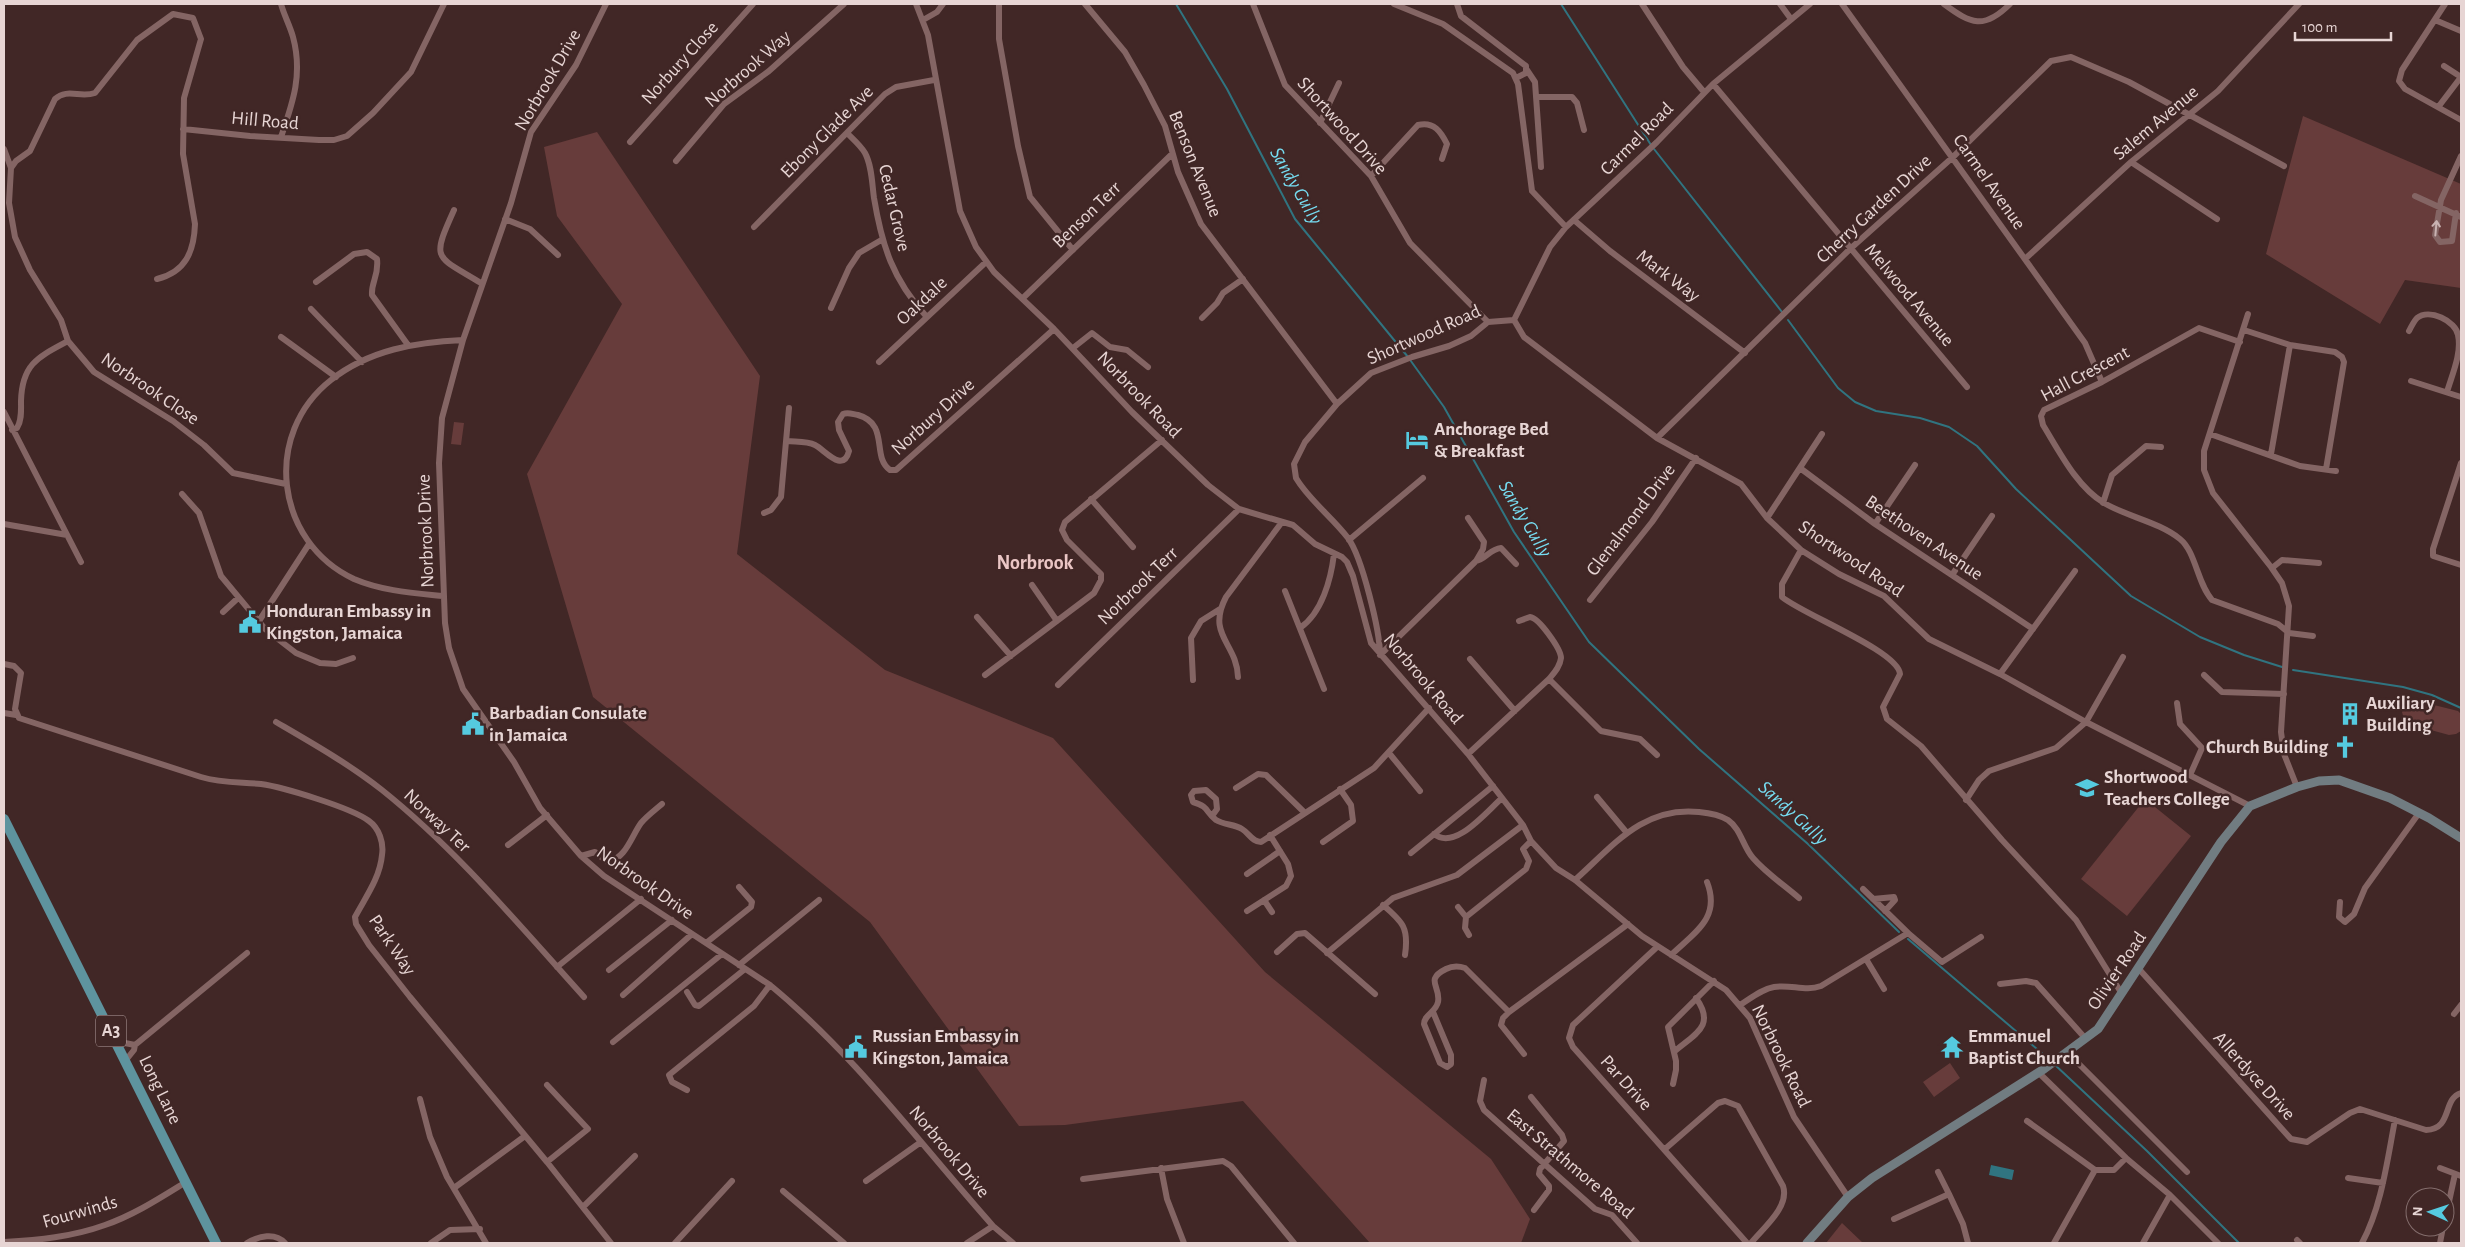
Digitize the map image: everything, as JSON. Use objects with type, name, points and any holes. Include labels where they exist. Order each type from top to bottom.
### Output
[{"type":"main road","points":[[2250,806],[2297,787],[2318,782],[2340,780],[2390,798],[2461,838]]},
{"type":"main road","name":"Olivier Road","points":[[1807,1243],[1848,1197],[1872,1178],[2041,1071],[2098,1029],[2221,842],[2250,806]]},
{"type":"main road","name":"Long Lane","points":[[4,819],[216,1243]]},
{"type":"street","points":[[280,4],[293,36],[297,68],[296,90],[281,137]]},
{"type":"street","name":"Hill Road","points":[[183,129],[250,136],[319,140],[334,140],[346,136],[373,113],[410,72],[444,4]]},
{"type":"street","name":"Norbrook Drive","points":[[606,4],[576,65],[531,132],[505,219],[481,283],[463,340],[442,418],[439,501],[443,596],[449,648],[464,689],[514,762],[547,816],[582,856],[604,876],[770,985],[794,1005],[887,1101],[993,1226],[1013,1243]]},
{"type":"street","name":"Norbury Close","points":[[630,142],[753,4]]},
{"type":"street","name":"Norbrook Way","points":[[676,161],[724,104],[770,71],[844,4]]},
{"type":"street","name":"Norbrook Road","points":[[916,4],[923,20],[931,53],[934,80],[960,211],[967,231],[986,262],[1054,328],[1132,412],[1208,485],[1239,509],[1266,519],[1293,525],[1315,544],[1342,557],[1351,569],[1371,643],[1468,754],[1523,825],[1531,841],[1556,868],[1575,880],[1656,946],[1714,981],[1740,1005],[1750,1018],[1794,1117],[1848,1197]]},
{"type":"street","points":[[923,20],[938,12],[943,4]]},
{"type":"street","points":[[999,4],[999,39],[1018,146],[1030,197],[1073,250]]},
{"type":"street","name":"Benson Avenue","points":[[1084,4],[1103,24],[1132,63],[1165,126],[1172,154],[1189,202],[1201,224],[1337,404]]},
{"type":"street","name":"Shortwood Drive","points":[[1253,4],[1279,75],[1291,93],[1371,176],[1410,243],[1488,322]]},
{"type":"street","points":[[1396,4],[1443,24],[1508,69],[1516,78],[1532,191],[1566,227]]},
{"type":"street","points":[[1457,4],[1461,16],[1526,66],[1534,78],[1541,167]]},
{"type":"street","points":[[1642,4],[1683,67],[1704,92]]},
{"type":"street","points":[[1780,4],[1791,19]]},
{"type":"street","name":"Carmel Road","points":[[1514,320],[1550,247],[1566,227],[1657,142],[1704,92],[1810,4]]},
{"type":"street","name":"Carmel Avenue","points":[[1842,4],[2085,343],[2102,382]]},
{"type":"street","points":[[1944,4],[1964,19],[1973,22],[1994,18],[2010,4]]},
{"type":"street","name":"Salem Avenue","points":[[2025,259],[2131,162],[2218,91],[2300,4]]},
{"type":"street","points":[[2445,4],[2402,70],[2399,81],[2405,89],[2439,106],[2461,120]]},
{"type":"street","points":[[11,168],[16,161],[30,150],[55,99],[61,94],[68,92],[85,96],[95,93],[137,40],[173,14],[193,18],[201,39],[184,98],[183,154],[195,234],[192,247],[182,267],[169,276],[157,279]]},
{"type":"street","points":[[2435,20],[2461,31]]},
{"type":"street","name":"Cherry Garden Drive","points":[[1657,438],[1850,249],[1953,157],[2051,61],[2072,57],[2129,82],[2192,114],[2284,166]]},
{"type":"street","points":[[2439,106],[2461,77],[2444,66]]},
{"type":"street","points":[[1516,78],[1525,74],[1527,70]]},
{"type":"street","name":"Ebony Glade Ave","points":[[754,227],[885,94],[896,87],[934,80]]},
{"type":"street","points":[[1320,123],[1339,83]]},
{"type":"street","name":"Melwood Avenue","points":[[1713,84],[1967,387]]},
{"type":"street","points":[[1536,97],[1572,97],[1577,103],[1584,130]]},
{"type":"street","points":[[1371,176],[1422,124],[1435,127],[1441,132],[1447,144],[1442,159]]},
{"type":"street","name":"Cedar Grove","points":[[847,133],[865,153],[871,174],[883,239],[892,266],[907,295],[926,316]]},
{"type":"street","points":[[4,149],[11,168],[9,202],[15,237],[30,270],[61,320],[68,341],[44,354],[31,364],[25,373],[21,385],[20,419],[16,428],[12,430]]},
{"type":"street","name":"Benson Terr","points":[[1023,298],[1172,154]]},
{"type":"street","points":[[2415,196],[2439,207],[2458,215],[2452,241],[2440,242],[2435,235],[2439,207],[2461,156]]},
{"type":"street","points":[[2131,162],[2217,219]]},
{"type":"street","points":[[454,210],[440,240],[439,252],[453,266],[481,283]]},
{"type":"street","points":[[505,219],[530,229],[558,255]]},
{"type":"street","name":"Mark Way","points":[[1574,220],[1610,251],[1745,353]]},
{"type":"street","points":[[831,308],[849,268],[859,253],[883,239]]},
{"type":"street","points":[[316,282],[354,254],[367,252],[378,259],[378,273],[371,288],[372,295],[408,345]]},
{"type":"street","name":"Oakdale","points":[[878,362],[986,262]]},
{"type":"street","points":[[1202,318],[1217,303],[1223,293],[1243,279]]},
{"type":"street","points":[[311,309],[362,362]]},
{"type":"street","points":[[2248,314],[2204,451],[2204,470],[2213,493],[2282,583],[2289,606],[2282,740],[2284,754],[2297,787]]},
{"type":"street","points":[[2409,331],[2417,318],[2424,315],[2434,315],[2453,324],[2458,334],[2458,353],[2447,392]]},
{"type":"street","name":"Shortwood Road","points":[[1380,655],[1377,624],[1349,540],[1300,484],[1294,470],[1305,442],[1337,404],[1378,369],[1449,346],[1471,336],[1488,322],[1514,320],[1524,337],[1657,438],[1741,484],[1767,518],[1801,550],[1839,574],[1884,596],[1928,638],[2250,806]]},
{"type":"street","name":"Norbury Drive","points":[[787,441],[814,444],[835,461],[841,461],[848,455],[849,448],[839,430],[838,422],[843,414],[849,413],[863,417],[874,424],[886,466],[890,470],[898,469],[1054,328]]},
{"type":"street","name":"Hall Crescent","points":[[2240,342],[2199,328],[2102,382],[2044,410],[2040,416],[2043,425],[2078,478],[2103,503],[2180,539],[2186,545],[2206,593],[2212,600],[2278,624],[2288,632]]},
{"type":"street","points":[[2244,330],[2290,345],[2335,352],[2342,356],[2344,362],[2326,469]]},
{"type":"street","points":[[1073,348],[1092,333],[1110,347],[1127,350],[1148,367]]},
{"type":"street","points":[[281,337],[336,377]]},
{"type":"street","points":[[443,596],[373,586],[352,578],[338,569],[309,544],[294,518],[286,484],[288,450],[293,433],[306,407],[336,377],[362,362],[408,345],[463,340]]},
{"type":"street","name":"Norbrook Close","points":[[68,341],[94,372],[173,421],[204,445],[233,472],[286,484]]},
{"type":"street","points":[[2271,454],[2290,345]]},
{"type":"street","points":[[2411,381],[2461,397]]},
{"type":"street","points":[[764,513],[771,510],[782,498],[789,408]]},
{"type":"street","points":[[4,412],[81,562]]},
{"type":"street","points":[[1767,518],[1822,434]]},
{"type":"street","points":[[2210,434],[2271,454],[2300,466],[2336,471]]},
{"type":"street","points":[[985,675],[1094,593],[1101,580],[1101,574],[1067,540],[1062,530],[1065,522],[1162,440]]},
{"type":"street","points":[[2103,503],[2112,475],[2146,446],[2161,447]]},
{"type":"street","name":"Glenalmond Drive","points":[[1590,600],[1652,522],[1696,458]]},
{"type":"street","points":[[2461,463],[2432,549],[2434,556],[2461,565]]},
{"type":"street","points":[[1875,524],[1915,465]]},
{"type":"street","name":"Beethoven Avenue","points":[[1800,468],[1875,524],[2033,629]]},
{"type":"street","points":[[1349,540],[1423,478]]},
{"type":"street","points":[[182,494],[199,513],[221,576],[258,621],[283,644],[320,663],[336,664],[353,658]]},
{"type":"street","points":[[1091,499],[1133,547]]},
{"type":"street","name":"Norbrook Terr","points":[[1058,685],[1239,509]]},
{"type":"street","points":[[1952,576],[1992,516]]},
{"type":"street","points":[[1380,655],[1476,561],[1483,549],[1484,542],[1468,518]]},
{"type":"street","points":[[1238,677],[1238,666],[1220,629],[1218,618],[1220,608],[1226,597],[1282,522]]},
{"type":"street","points":[[4,524],[67,535]]},
{"type":"street","points":[[258,621],[309,544]]},
{"type":"street","points":[[1476,561],[1492,550],[1501,548],[1516,564]]},
{"type":"street","points":[[1801,550],[1782,584],[1782,597],[1874,649],[1898,665],[1900,674],[1885,703],[1885,715],[1891,723],[1921,746],[1966,800],[2076,920],[2122,994]]},
{"type":"street","points":[[1300,628],[1312,617],[1325,592],[1329,582],[1334,554]]},
{"type":"street","points":[[2272,568],[2282,560],[2319,563]]},
{"type":"street","points":[[2000,674],[2075,571]]},
{"type":"street","points":[[1032,585],[1057,620]]},
{"type":"street","points":[[1285,591],[1324,689]]},
{"type":"street","points":[[223,612],[238,598]]},
{"type":"street","points":[[1193,680],[1191,638],[1201,621],[1220,608]]},
{"type":"street","points":[[977,617],[1011,656]]},
{"type":"street","points":[[1468,754],[1549,680],[1559,665],[1561,658],[1559,651],[1539,620],[1530,617],[1519,621]]},
{"type":"street","points":[[2288,632],[2313,636]]},
{"type":"street","points":[[1966,800],[1979,780],[1989,771],[2056,748],[2086,722],[2123,657]]},
{"type":"street","points":[[1470,659],[1515,711]]},
{"type":"street","points":[[4,664],[14,666],[21,673],[15,698],[16,715]]},
{"type":"street","points":[[2204,675],[2222,692],[2284,694]]},
{"type":"street","points":[[1549,680],[1601,731],[1640,740],[1657,755]]},
{"type":"street","points":[[2177,703],[2180,724],[2202,748],[2190,774]]},
{"type":"street","points":[[1212,816],[1217,810],[1216,798],[1206,790],[1194,791],[1191,795],[1192,802],[1205,806],[1212,816],[1222,822],[1242,829],[1257,842],[1374,768],[1429,708]]},
{"type":"street","name":"Park Way","points":[[4,713],[16,715],[19,718],[201,777],[220,782],[263,784],[320,799],[369,821],[379,833],[383,854],[378,874],[355,918],[356,924],[369,945],[404,990],[548,1162],[611,1243]]},
{"type":"street","name":"Norway Ter","points":[[276,722],[327,752],[382,790],[435,837],[496,899],[584,997]]},
{"type":"street","points":[[1389,753],[1420,791]]},
{"type":"street","points":[[1236,788],[1258,774],[1266,775],[1305,813]]},
{"type":"street","points":[[1411,853],[1493,786]]},
{"type":"street","points":[[1323,842],[1353,821],[1354,816],[1351,805],[1340,789]]},
{"type":"street","points":[[1597,797],[1627,833]]},
{"type":"street","points":[[1434,834],[1444,840],[1458,837],[1502,798]]},
{"type":"street","points":[[582,856],[595,852],[608,862],[614,860],[622,853],[642,822],[662,804]]},
{"type":"street","points":[[1575,880],[1634,826],[1662,814],[1693,812],[1719,816],[1735,827],[1751,856],[1799,898]]},
{"type":"street","points":[[2340,902],[2339,917],[2346,922],[2354,914],[2365,888],[2419,813]]},
{"type":"street","points":[[508,845],[547,816]]},
{"type":"street","points":[[1327,952],[1393,898],[1457,875],[1523,825]]},
{"type":"street","points":[[1247,911],[1286,886],[1291,876],[1288,864],[1270,835]]},
{"type":"street","points":[[1466,917],[1526,869],[1529,861],[1523,849],[1531,841]]},
{"type":"street","points":[[1247,874],[1280,851]]},
{"type":"street","points":[[1670,955],[1704,923],[1709,914],[1712,898],[1706,882]]},
{"type":"street","points":[[706,943],[751,907],[752,902],[738,887]]},
{"type":"street","points":[[1864,890],[1908,933],[1942,962],[1947,961],[1981,937]]},
{"type":"street","points":[[1873,899],[1894,897],[1895,900],[1886,911]]},
{"type":"street","points":[[557,966],[640,899]]},
{"type":"street","points":[[687,992],[696,1005],[699,1006],[819,900]]},
{"type":"street","points":[[1264,900],[1272,912]]},
{"type":"street","points":[[1383,906],[1398,917],[1406,931],[1405,955]]},
{"type":"street","points":[[1458,907],[1466,917],[1465,928],[1469,935]]},
{"type":"street","points":[[609,970],[672,920]]},
{"type":"street","points":[[1524,1054],[1501,1025],[1502,1018],[1628,924]]},
{"type":"street","points":[[1277,952],[1297,934],[1305,933],[1374,994]]},
{"type":"street","points":[[1740,1005],[1766,989],[1776,986],[1812,989],[1821,986],[1908,933]]},
{"type":"street","points":[[623,995],[692,934]]},
{"type":"street","name":"Par Drive","points":[[1656,946],[1573,1025],[1569,1033],[1573,1047],[1747,1243]]},
{"type":"street","points":[[126,1060],[134,1050],[135,1045],[247,954]]},
{"type":"street","points":[[613,1042],[722,954]]},
{"type":"street","points":[[1866,959],[1884,989]]},
{"type":"street","points":[[1433,1012],[1451,1055],[1451,1064],[1447,1067],[1440,1063],[1424,1024],[1425,1019],[1433,1012],[1438,1001],[1435,977],[1450,968],[1461,966],[1508,1012]]},
{"type":"street","name":"Allerdyce Drive","points":[[2139,969],[2291,1139],[2307,1142],[2360,1109],[2426,1130],[2434,1130],[2444,1121],[2452,1102],[2457,1094],[2461,1093]]},
{"type":"street","points":[[2000,984],[2026,980],[2036,983],[2085,1038]]},
{"type":"street","points":[[1673,1084],[1676,1070],[1675,1051],[1668,1027],[1714,981]]},
{"type":"street","points":[[687,1090],[672,1082],[669,1075],[754,1006],[770,985]]},
{"type":"street","points":[[1675,1051],[1701,1029],[1704,1022],[1705,1013],[1696,998]]},
{"type":"street","points":[[2454,1014],[2461,1005]]},
{"type":"street","points":[[118,1045],[125,1043],[135,1045]]},
{"type":"street","points":[[2065,1054],[2187,1172]]},
{"type":"street","points":[[2041,1071],[2126,1158],[2170,1195],[2218,1243]]},
{"type":"street","name":"East Strathmore Road","points":[[1484,1080],[1480,1101],[1484,1110],[1594,1208],[1612,1215],[1637,1243]]},
{"type":"street","points":[[547,1085],[588,1129],[548,1162]]},
{"type":"street","points":[[1531,1097],[1564,1138],[1564,1144],[1544,1164],[1539,1174],[1549,1186],[1549,1190],[1534,1210]]},
{"type":"street","points":[[420,1099],[430,1137],[447,1177],[480,1229],[486,1243]]},
{"type":"street","points":[[1665,1149],[1718,1103],[1725,1101],[1738,1106],[1783,1186],[1785,1195],[1783,1204],[1751,1243]]},
{"type":"street","points":[[2362,1243],[2370,1228],[2383,1183],[2395,1120]]},
{"type":"street","points":[[2027,1121],[2095,1170],[2114,1170],[2126,1158]]},
{"type":"street","points":[[454,1188],[525,1136]]},
{"type":"street","points":[[866,1181],[921,1142]]},
{"type":"street","points":[[583,1207],[635,1156]]},
{"type":"street","points":[[1083,1178],[1223,1161],[1228,1163],[1294,1243]]},
{"type":"street","points":[[1161,1168],[1167,1199],[1184,1243]]},
{"type":"street","points":[[2440,1168],[2458,1175]]},
{"type":"street","points":[[2054,1243],[2095,1170]]},
{"type":"street","points":[[1938,1172],[1963,1224],[1968,1243]]},
{"type":"street","points":[[2348,1178],[2383,1183]]},
{"type":"street","points":[[675,1243],[732,1181]]},
{"type":"street","name":"Fourwinds","points":[[4,1242],[70,1235],[106,1225],[140,1209],[186,1182]]},
{"type":"street","points":[[783,1191],[844,1243]]},
{"type":"street","points":[[1894,1219],[1949,1194]]},
{"type":"street","points":[[2143,1243],[2170,1195]]},
{"type":"street","points":[[967,1243],[993,1226]]},
{"type":"street","points":[[431,1243],[450,1230],[480,1229]]},
{"type":"street","points":[[247,1243],[257,1238],[270,1236],[281,1239],[285,1243]]},
{"type":"shaded area","points":[[2303,116],[2461,184],[2461,288],[2405,280],[2380,324],[2266,254]]},
{"type":"shaded area","points":[[597,132],[760,376],[737,554],[885,670],[1053,738],[1265,972],[1491,1159],[1530,1219],[1521,1243],[1370,1243],[1243,1101],[1065,1125],[1019,1126],[870,922],[593,697],[527,474],[622,304],[557,216],[544,147]]},
{"type":"shaded area","points":[[454,422],[464,423],[461,445],[451,444]]},
{"type":"shaded area","points":[[2414,700],[2458,711],[2461,714],[2461,731],[2449,735],[2409,724],[2404,719],[2402,712],[2407,703]]},
{"type":"shaded area","points":[[2145,799],[2191,836],[2127,916],[2081,879]]},
{"type":"shaded area","points":[[1950,1063],[1960,1078],[1934,1097],[1923,1082]]},
{"type":"shaded area","points":[[1842,1223],[1863,1243],[1826,1243]]},
{"type":"water","points":[[1991,1165],[2014,1170],[2012,1180],[1989,1175]]},
{"type":"waterway","name":"Sandy Gully","points":[[1176,4],[1227,89],[1295,219],[1408,357],[1444,407],[1514,532],[1589,642],[1699,749],[1808,844],[1899,932]]},
{"type":"waterway","points":[[1561,4],[1651,145]]},
{"type":"waterway","points":[[1654,149],[1782,312]]},
{"type":"waterway","points":[[1788,320],[1838,388],[1855,402],[1876,411],[1920,418],[1949,427],[1977,446],[2016,489],[2131,596],[2200,637],[2244,655],[2282,667]]},
{"type":"waterway","points":[[2293,670],[2403,687],[2432,695],[2461,708]]},
{"type":"waterway","points":[[1908,939],[2051,1061]]},
{"type":"waterway","points":[[2054,1064],[2147,1151],[2239,1243]]},
{"type":"place","name":"Anchorage Bed & Breakfast","points":[[1417,440]]},
{"type":"place","name":"Honduran Embassy in Kingston, Jamaica","points":[[250,622]]},
{"type":"place","name":"Auxiliary Building","points":[[2350,714]]},
{"type":"place","name":"Barbadian Consulate in Jamaica","points":[[473,724]]},
{"type":"place","name":"Church Building","points":[[2345,747]]},
{"type":"place","name":"Shortwood Teachers College","points":[[2087,788]]},
{"type":"place","name":"Russian Embassy in Kingston, Jamaica","points":[[856,1047]]},
{"type":"place","name":"Emmanuel Baptist Church","points":[[1952,1047]]},
{"type":"district","name":"Norbrook","points":[[1035,563]]}]
